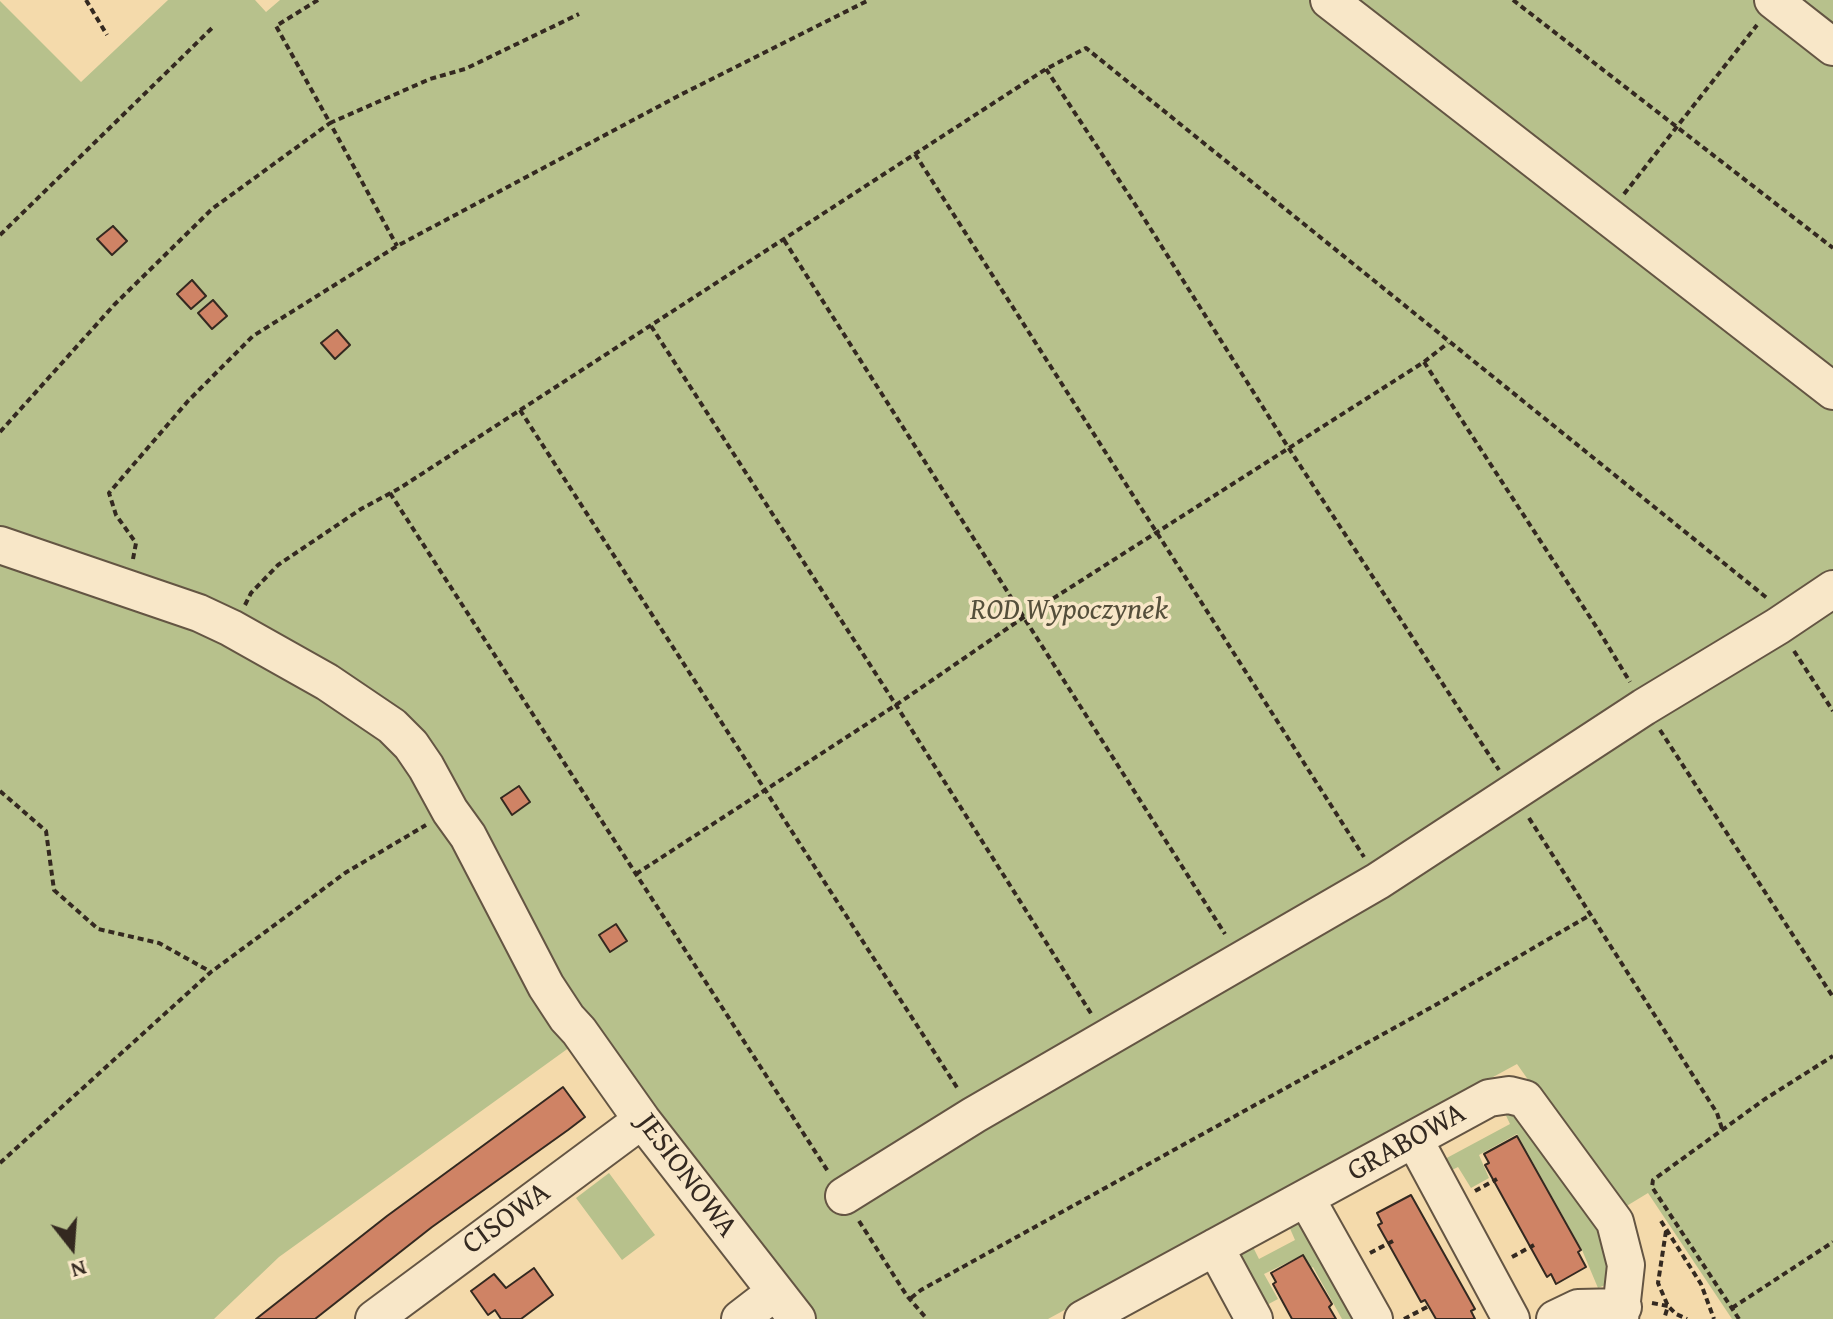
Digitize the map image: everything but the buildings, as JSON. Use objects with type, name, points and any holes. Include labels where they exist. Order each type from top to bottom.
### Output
[{"type":"street","points":[[1329,0],[1833,391]]},
{"type":"street","points":[[1774,1],[1833,47]]},
{"type":"street","name":"JESIONOWA","points":[[0,545],[199,613],[327,682],[392,726],[419,756],[468,836],[546,986],[567,1018],[786,1306]]},
{"type":"street","points":[[844,1196],[974,1115],[1378,881],[1644,707],[1833,589]]},
{"type":"street","name":"GRABOWA","points":[[1083,1319],[1489,1098],[1509,1095],[1525,1099],[1615,1222],[1626,1265],[1622,1313]]},
{"type":"street","name":"CISOWA","points":[[374,1319],[642,1120]]},
{"type":"street","points":[[1414,1139],[1511,1319]]},
{"type":"street","points":[[1306,1198],[1374,1319]]},
{"type":"street","points":[[1215,1247],[1254,1319]]},
{"type":"street","points":[[740,1319],[786,1306]]},
{"type":"street","points":[[1555,1319],[1578,1308],[1622,1313]]},
{"type":"path","points":[[86,0],[107,35]]},
{"type":"path","points":[[318,0],[276,26],[397,246]]},
{"type":"path","points":[[123,587],[136,543],[116,515],[109,493],[188,401],[253,336],[397,246],[680,95],[869,0]]},
{"type":"path","points":[[1513,0],[1833,248]]},
{"type":"path","points":[[1607,215],[1774,1]]},
{"type":"path","points":[[0,432],[114,305],[212,209],[330,123],[430,79],[465,69],[579,14]]},
{"type":"path","points":[[0,235],[212,28]]},
{"type":"path","points":[[231,628],[251,593],[278,565],[1046,69],[1086,48],[1779,607],[1783,622],[1833,711]]},
{"type":"path","points":[[1046,69],[1514,794],[1717,1113],[1723,1132]]},
{"type":"path","points":[[915,154],[1378,881]]},
{"type":"path","points":[[784,240],[1241,960]]},
{"type":"path","points":[[651,326],[1106,1038]]},
{"type":"path","points":[[636,874],[896,705],[1024,617],[1424,362],[1448,343]]},
{"type":"path","points":[[520,410],[974,1115]]},
{"type":"path","points":[[390,493],[844,1196],[927,1319]]},
{"type":"path","points":[[0,791],[46,831],[54,890],[98,929],[159,943],[211,972]]},
{"type":"path","points":[[0,1163],[211,972],[345,873],[450,811]]},
{"type":"path","points":[[911,1298],[1432,1007],[1590,915]]},
{"type":"path","points":[[1739,1319],[1652,1187],[1653,1180],[1765,1099],[1833,1056]]},
{"type":"path","points":[[1661,1221],[1701,1284],[1714,1319]]},
{"type":"path","points":[[1664,1319],[1666,1306],[1658,1283],[1666,1228]]},
{"type":"path","points":[[1732,1308],[1833,1242]]},
{"type":"path","points":[[1404,1319],[1429,1306]]},
{"type":"path","points":[[1666,1306],[1687,1319]]},
{"type":"green space","name":"ROD Wypoczynek","points":[[168,0],[255,0],[266,12],[280,0],[1833,0],[1833,1319],[1732,1319],[1648,1193],[1620,1210],[1517,1064],[1048,1319],[812,1319],[595,1029],[279,1257],[214,1319],[0,1319],[0,1],[81,82]]},
{"type":"green space","points":[[1501,1105],[1513,1105],[1611,1240],[1617,1280],[1598,1288],[1582,1250],[1517,1134],[1479,1155],[1489,1178],[1471,1188],[1458,1167],[1442,1175],[1443,1160],[1510,1124]]},
{"type":"green space","points":[[609,1173],[655,1235],[622,1260],[576,1198]]},
{"type":"green space","points":[[1288,1224],[1304,1224],[1362,1319],[1342,1319],[1303,1255],[1264,1274],[1278,1299],[1261,1308],[1237,1254],[1251,1243],[1259,1259],[1295,1240]]}]
